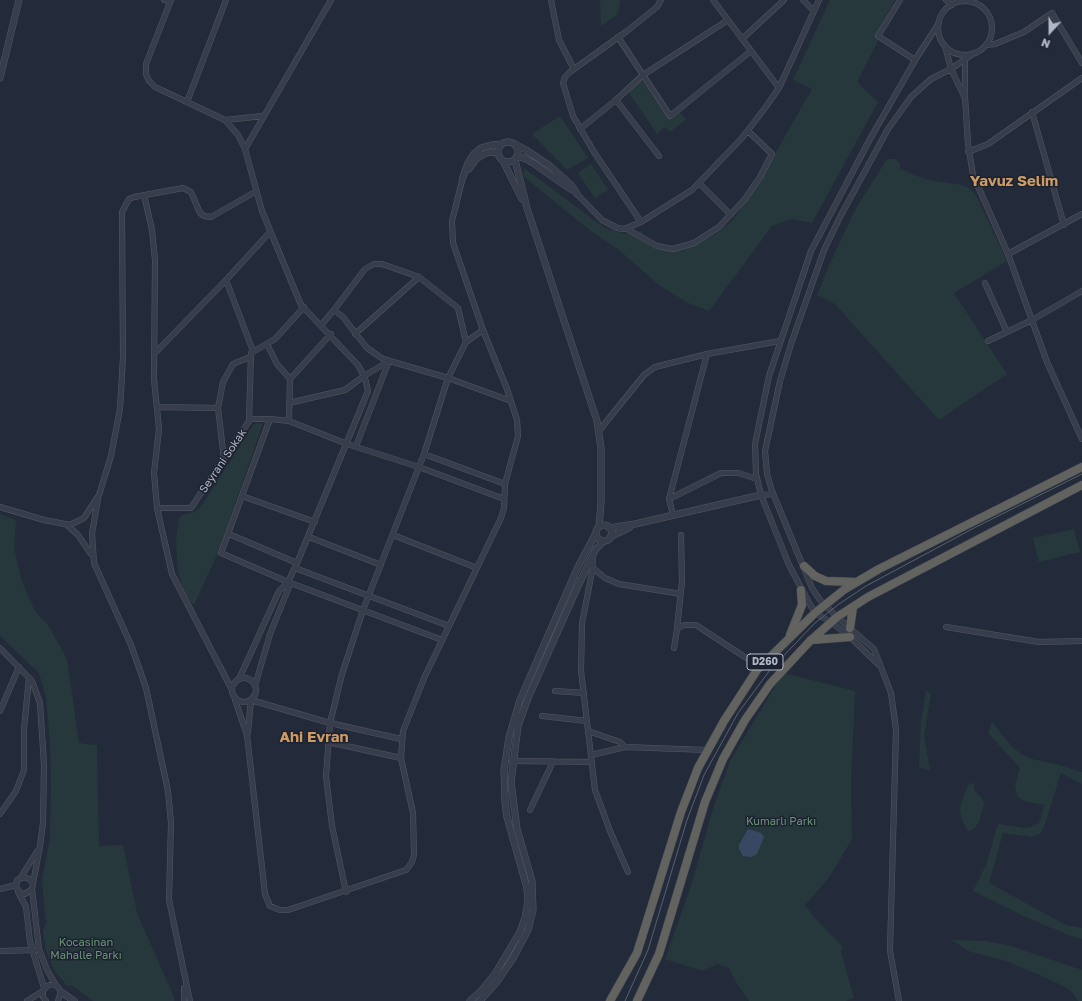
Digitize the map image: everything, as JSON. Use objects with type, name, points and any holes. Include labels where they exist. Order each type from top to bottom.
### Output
[{"type":"highway","name":"D260","points":[[610,1001],[637,953],[681,812],[698,768],[724,721],[760,667],[824,605],[857,582],[878,569],[1082,467]]},
{"type":"highway","name":"D260","points":[[637,1001],[659,954],[705,802],[723,759],[745,720],[770,684],[810,641],[834,620],[853,607],[936,560],[1082,485]]},
{"type":"highway","points":[[804,566],[815,576],[826,581],[857,582]]},
{"type":"highway","points":[[789,639],[802,605],[801,590]]},
{"type":"highway","points":[[850,628],[853,607]]},
{"type":"highway","points":[[810,641],[850,637]]},
{"type":"street","points":[[0,78],[19,0]]},
{"type":"street","points":[[164,0],[171,1],[146,64],[146,74],[149,81],[155,87],[225,120],[238,135],[245,149],[255,192],[270,232],[302,305],[322,324],[358,365],[364,376],[368,391],[309,537],[288,582],[279,591],[239,679]]},
{"type":"street","points":[[187,102],[226,0]]},
{"type":"street","points":[[245,149],[331,0]]},
{"type":"street","points":[[551,0],[559,40],[574,69]]},
{"type":"street","points":[[641,222],[580,129],[573,116],[563,87],[565,77],[574,69],[618,37],[657,6],[661,0]]},
{"type":"street","points":[[713,0],[779,88]]},
{"type":"street","points":[[742,39],[784,0]]},
{"type":"street","points":[[803,0],[814,11]]},
{"type":"street","points":[[627,229],[641,222],[692,190],[748,131],[779,88],[819,0]]},
{"type":"street","points":[[900,0],[878,36],[915,60]]},
{"type":"street","points":[[946,0],[952,5]]},
{"type":"street","points":[[898,1001],[890,951],[895,720],[889,685],[874,650],[850,628],[815,613],[801,590],[761,495],[754,456],[756,437],[769,376],[811,250],[870,139],[915,60],[945,11],[952,5],[961,1],[974,3],[982,8],[988,15],[992,24],[992,33],[986,45]]},
{"type":"street","points":[[880,665],[834,620],[812,588],[773,494],[766,466],[767,440],[780,381],[824,250],[881,141],[895,118],[911,97],[924,85],[951,69],[965,57],[986,45],[996,44],[1024,32],[1052,13],[1082,63]]},
{"type":"street","points":[[580,129],[616,100],[643,74],[728,20]]},
{"type":"street","points":[[939,23],[939,32],[951,69],[965,97]]},
{"type":"street","points":[[618,37],[670,116],[751,51]]},
{"type":"street","points":[[944,45],[952,51],[965,57]]},
{"type":"street","points":[[965,57],[965,97],[968,152],[978,190],[1008,254],[1048,362],[1082,439]]},
{"type":"street","points":[[968,152],[988,144],[1082,78]]},
{"type":"street","points":[[616,100],[659,156]]},
{"type":"street","points":[[1032,112],[1064,225]]},
{"type":"street","points":[[225,120],[263,116]]},
{"type":"street","points":[[144,195],[152,230],[155,260],[154,379],[159,429],[154,473],[157,508],[172,574],[231,688],[231,693],[236,700],[247,735],[265,894],[268,903],[277,910],[284,910],[346,892],[404,872],[412,862],[414,855],[413,813],[401,758],[402,739],[416,698],[442,640],[501,518],[505,484],[518,436],[517,420],[511,401],[482,330],[452,238],[452,221],[468,163],[481,148],[508,142],[515,144],[550,166],[571,185],[577,194],[602,220],[617,228],[627,229],[662,248],[678,249],[707,236],[731,215],[753,188],[772,154],[748,131]]},
{"type":"street","points":[[498,153],[502,144]]},
{"type":"street","points":[[470,1001],[481,991],[495,974],[512,946],[525,918],[528,901],[527,888],[522,867],[507,817],[509,737],[518,704],[578,567],[599,527],[601,475],[598,432],[590,398],[527,208],[517,158],[518,150],[515,144]]},
{"type":"street","points":[[463,177],[476,159],[490,152],[498,153]]},
{"type":"street","points":[[498,153],[527,208]]},
{"type":"street","points":[[503,161],[509,162],[517,158],[524,158],[577,194]]},
{"type":"street","points":[[700,183],[731,215]]},
{"type":"street","points":[[92,556],[93,523],[99,495],[114,442],[122,391],[122,212],[129,199],[180,188],[191,192],[200,213],[204,216],[211,217],[255,192]]},
{"type":"street","points":[[1008,254],[1082,214]]},
{"type":"street","points":[[155,352],[226,280],[270,232]]},
{"type":"street","points":[[322,324],[360,274],[371,265],[382,264],[420,277],[458,308],[466,342]]},
{"type":"street","points":[[355,334],[420,277]]},
{"type":"street","points":[[226,280],[252,351],[275,339],[304,307]]},
{"type":"street","points":[[985,283],[1007,332]]},
{"type":"street","points":[[988,342],[1032,320],[1082,290]]},
{"type":"street","points":[[334,310],[343,317],[355,334],[372,352],[389,361],[448,378],[511,401]]},
{"type":"street","points":[[346,892],[336,848],[329,804],[326,766],[330,723],[347,654],[424,454],[448,378],[466,342],[482,330]]},
{"type":"street","points":[[289,421],[290,379],[331,334]]},
{"type":"street","points":[[598,432],[651,370],[662,364],[707,354],[780,341]]},
{"type":"street","points":[[267,344],[276,364],[290,379]]},
{"type":"street","name":"Seyrani Sokak","points":[[157,508],[191,508],[249,422],[250,357],[252,351]]},
{"type":"street","points":[[674,515],[668,499],[707,354]]},
{"type":"street","points":[[224,459],[218,408],[223,382],[228,370],[233,364],[250,357]]},
{"type":"street","points":[[289,403],[345,390],[364,376],[389,361]]},
{"type":"street","points":[[356,446],[389,361]]},
{"type":"street","points":[[158,407],[218,408]]},
{"type":"street","points":[[249,418],[270,418],[289,421],[347,444],[419,467],[504,499]]},
{"type":"street","points":[[270,418],[221,553],[288,582],[442,640]]},
{"type":"street","points":[[424,454],[505,484]]},
{"type":"street","points":[[668,499],[721,473],[738,473],[757,479]]},
{"type":"street","points":[[599,527],[604,526],[609,528],[636,524],[761,495],[773,494]]},
{"type":"street","points":[[0,507],[67,525],[77,523],[84,518],[99,495]]},
{"type":"street","points":[[242,496],[315,522]]},
{"type":"street","points":[[480,1001],[496,983],[518,949],[528,930],[533,910],[532,881],[517,829],[508,775],[522,713],[593,555],[604,541],[636,524]]},
{"type":"street","points":[[67,525],[83,541],[92,556],[99,578],[131,645],[146,688],[153,716],[169,802],[171,835],[169,900],[184,980],[190,1001]]},
{"type":"street","points":[[609,528],[611,532],[610,537]]},
{"type":"street","points":[[596,533],[598,538],[604,541]]},
{"type":"street","points":[[229,534],[296,566],[369,596],[449,626]]},
{"type":"street","points":[[393,535],[477,568]]},
{"type":"street","points":[[674,648],[681,594],[681,535]]},
{"type":"street","points":[[309,537],[381,565]]},
{"type":"street","points":[[593,555],[593,568],[581,635],[580,665],[595,790],[610,832],[628,872]]},
{"type":"street","points":[[593,568],[605,578],[619,584],[681,594]]},
{"type":"street","points":[[236,700],[243,703],[251,700],[256,694],[255,686],[270,634],[289,587],[288,582]]},
{"type":"street","points":[[677,629],[688,624],[700,626],[760,667]]},
{"type":"street","points":[[946,627],[1039,642],[1082,641]]},
{"type":"street","points":[[0,648],[29,678],[39,697],[42,728],[43,792],[40,846],[33,886],[39,949],[47,970],[56,985],[61,992],[74,1001]]},
{"type":"street","points":[[0,711],[19,667]]},
{"type":"street","points":[[0,814],[16,791],[24,770],[24,729],[29,678]]},
{"type":"street","points":[[231,688],[235,681],[247,678],[255,686]]},
{"type":"street","points":[[555,691],[584,694]]},
{"type":"street","points":[[251,700],[330,723],[402,739]]},
{"type":"street","points":[[247,735],[251,700]]},
{"type":"street","points":[[542,716],[587,721]]},
{"type":"street","points":[[588,731],[620,742],[625,747]]},
{"type":"street","points":[[328,742],[401,758]]},
{"type":"street","points":[[591,755],[625,747],[708,750]]},
{"type":"street","points":[[512,761],[592,762]]},
{"type":"street","points":[[530,810],[552,766],[552,761]]},
{"type":"street","points":[[40,846],[21,877],[17,880],[16,885],[28,911],[29,934],[32,951],[44,989],[43,997],[46,1001]]},
{"type":"street","points":[[21,877],[29,878],[33,886]]},
{"type":"street","points":[[0,889],[16,885]]},
{"type":"street","points":[[18,892],[25,894],[29,893],[33,886]]},
{"type":"street","points":[[0,951],[32,951],[39,949]]},
{"type":"street","points":[[184,980],[184,1001]]},
{"type":"street","points":[[27,1001],[50,984],[56,985]]},
{"type":"street","points":[[58,1001],[61,992]]},
{"type":"green space","points":[[600,0],[620,0],[618,14],[601,26]]},
{"type":"green space","points":[[830,0],[895,0],[878,30],[876,36],[879,39],[857,82],[878,102],[812,223],[791,219],[772,226],[709,311],[688,303],[660,286],[619,250],[587,228],[523,176],[524,168],[605,228],[624,234],[641,231],[648,243],[662,247],[692,246],[713,236],[732,221],[753,192],[812,89],[793,80]]},
{"type":"green space","points":[[638,75],[668,118],[716,77],[719,80],[680,113],[686,119],[670,132],[665,127],[657,134],[625,87]]},
{"type":"green space","points":[[560,116],[588,158],[567,170],[532,134]]},
{"type":"green space","points":[[887,159],[895,159],[900,164],[900,169],[917,176],[934,181],[963,185],[970,189],[977,197],[1007,261],[954,293],[1007,374],[939,420],[835,304],[817,295],[855,210]]},
{"type":"green space","points":[[591,164],[608,190],[595,198],[578,173]]},
{"type":"green space","points":[[254,424],[263,424],[218,553],[195,603],[192,604],[183,589],[178,572],[176,540],[179,519],[182,515],[192,513],[200,508]]},
{"type":"green space","name":"Kocasinan Mahalle Parkı","points":[[0,514],[16,520],[14,548],[21,579],[34,609],[47,623],[67,659],[79,743],[97,745],[99,846],[123,845],[137,913],[174,997],[174,1001],[93,1001],[73,986],[67,986],[54,970],[46,951],[43,930],[46,923],[42,881],[50,838],[51,785],[50,742],[46,698],[39,673],[0,636]]},
{"type":"green space","points":[[1074,529],[1080,552],[1039,562],[1033,538]]},
{"type":"green space","name":"Kumarlı Parkı","points":[[783,673],[855,691],[851,781],[852,839],[828,879],[805,905],[814,917],[843,947],[841,952],[854,998],[846,1001],[749,1001],[736,982],[729,968],[717,964],[703,971],[665,959],[691,886],[713,809],[730,761]]},
{"type":"green space","points":[[926,690],[931,694],[924,736],[930,771],[919,767],[921,722]]},
{"type":"green space","points":[[992,722],[1013,748],[1022,754],[1032,759],[1082,772],[1082,784],[1061,773],[1044,827],[1040,834],[1032,837],[1003,833],[989,883],[1066,925],[1082,928],[1082,939],[1028,918],[973,891],[986,865],[998,824],[1024,828],[1032,827],[1040,822],[1044,805],[1024,801],[1017,796],[1015,786],[1020,768],[988,733]]},
{"type":"green space","points":[[969,783],[974,784],[974,790],[982,798],[984,805],[979,822],[974,829],[968,831],[962,820],[960,811],[961,803]]},
{"type":"green space","points":[[952,940],[985,941],[1008,945],[1082,970],[1082,1001],[1078,1001],[1073,993],[1067,988],[1042,976],[1006,961],[968,951]]},
{"type":"water","points":[[748,829],[761,833],[764,837],[757,854],[751,857],[743,856],[739,849],[739,845]]},
{"type":"tram line","points":[[625,1001],[648,950],[687,820],[704,775],[738,713],[770,670],[815,623],[839,604],[866,586],[974,528],[1082,474]]},
{"type":"district","name":"Yavuz Selim","points":[[1014,181]]},
{"type":"district","name":"Ahi Evran","points":[[314,737]]}]
